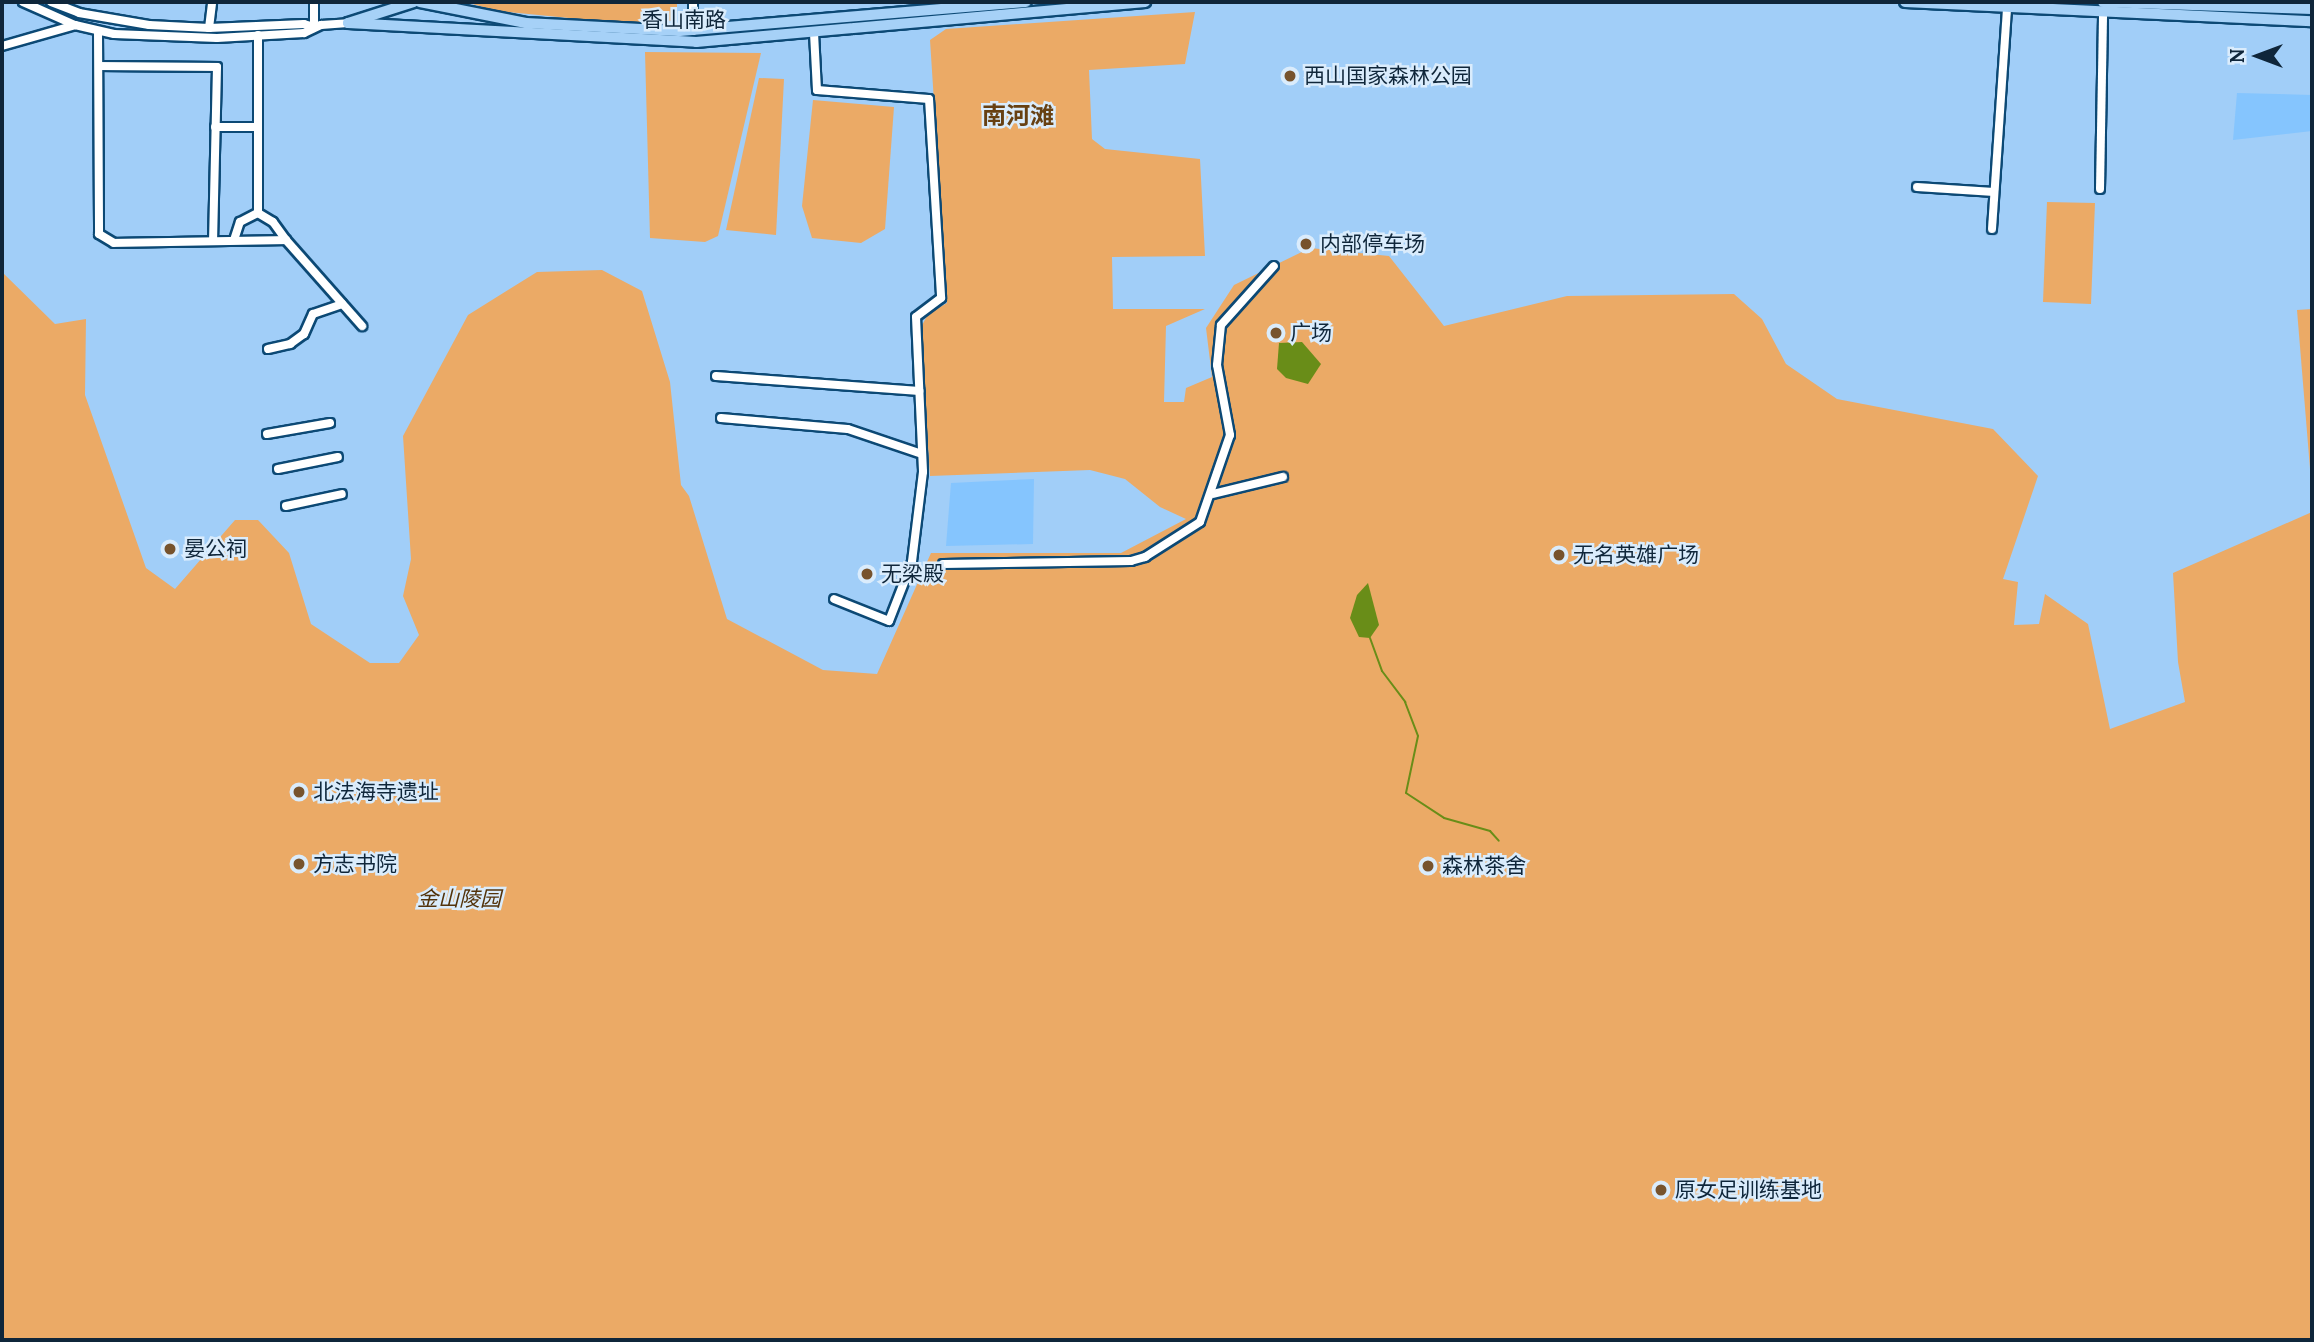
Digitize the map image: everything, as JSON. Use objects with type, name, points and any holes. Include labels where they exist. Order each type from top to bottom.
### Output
[{"type":"main road","name":"香山南路","points":[[348,23],[414,2]]},
{"type":"main road","name":"香山南路","points":[[420,2],[526,23],[693,31],[1026,2]]},
{"type":"main road","name":"香山南路","points":[[348,23],[489,28],[660,42],[814,33],[1144,2]]},
{"type":"main road","points":[[1905,2],[2007,7],[2312,9]]},
{"type":"main road","points":[[2103,7],[2312,21]]},
{"type":"street","name":"香山南路","points":[[23,2],[98,32],[168,37],[258,35],[304,33],[314,27]]},
{"type":"street","name":"香山南路","points":[[51,2],[79,13],[122,22],[209,28],[304,24],[314,27],[348,23]]},
{"type":"street","points":[[209,28],[212,2]]},
{"type":"street","points":[[314,2],[314,27]]},
{"type":"street","points":[[693,2],[693,31]]},
{"type":"street","points":[[1992,229],[2007,7]]},
{"type":"street","points":[[2100,189],[2103,7]]},
{"type":"street","points":[[2,46],[75,25]]},
{"type":"street","points":[[98,32],[101,66],[99,234],[114,243],[286,240]]},
{"type":"street","points":[[814,33],[817,90],[929,99],[941,298],[916,317],[922,454],[912,562],[889,621],[834,599]]},
{"type":"street","points":[[258,35],[258,213]]},
{"type":"street","points":[[101,66],[217,67],[213,240]]},
{"type":"street","points":[[215,127],[258,127]]},
{"type":"street","points":[[1917,187],[1994,192]]},
{"type":"street","points":[[234,240],[240,222],[258,213]]},
{"type":"street","points":[[258,213],[273,222],[362,326]]},
{"type":"street","points":[[943,564],[1138,559],[1200,522],[1213,494],[1230,435],[1217,365],[1221,326],[1274,267]]},
{"type":"street","points":[[268,349],[290,344],[304,334],[313,314],[342,304]]},
{"type":"street","points":[[716,376],[919,391]]},
{"type":"street","points":[[720,418],[848,429],[922,454]]},
{"type":"street","points":[[267,434],[330,423]]},
{"type":"street","points":[[278,469],[338,457]]},
{"type":"street","points":[[1213,494],[1283,477]]},
{"type":"street","points":[[286,506],[342,494]]},
{"type":"shaded area","points":[[2237,93],[2312,95],[2312,131],[2233,140]]},
{"type":"shaded area","points":[[1302,342],[1321,364],[1308,384],[1286,378],[1277,369],[1279,343]]},
{"type":"shaded area","points":[[1034,479],[1033,544],[946,546],[951,483]]},
{"type":"shaded area","points":[[1368,583],[1379,625],[1370,638],[1359,637],[1350,618],[1357,595]]},
{"type":"green space","points":[[465,2],[677,2],[677,20],[640,25],[498,11]]},
{"type":"green space","name":"金山陵园","points":[[1195,12],[1185,64],[1089,70],[1092,139],[1105,149],[1200,159],[1205,256],[1112,257],[1113,309],[1205,309],[1166,326],[1164,402],[1184,402],[1186,388],[1212,377],[1206,328],[1234,285],[1310,248],[1389,256],[1444,326],[1567,296],[1734,294],[1762,319],[1786,364],[1837,399],[1993,429],[2038,476],[2003,579],[2018,582],[2014,625],[2039,624],[2045,594],[2088,624],[2110,729],[2185,702],[2178,662],[2173,573],[2312,512],[2312,1340],[2,1340],[2,272],[55,324],[86,319],[85,395],[146,568],[175,589],[235,520],[258,520],[289,553],[311,624],[370,663],[399,663],[419,635],[403,596],[411,559],[403,436],[468,315],[537,272],[602,270],[642,291],[670,382],[681,485],[689,496],[727,619],[823,670],[877,674],[931,553],[1121,553],[1186,519],[1160,507],[1125,479],[1090,470],[930,476],[920,329],[928,314],[947,303],[930,40],[946,29]]},
{"type":"green space","points":[[645,52],[761,53],[718,236],[705,242],[650,238]]},
{"type":"green space","points":[[759,78],[784,79],[776,235],[726,230]]},
{"type":"green space","points":[[813,100],[894,107],[885,229],[861,243],[812,238],[802,206]]},
{"type":"green space","points":[[2047,202],[2095,203],[2091,304],[2043,302]]},
{"type":"green space","points":[[2312,309],[2312,493],[2297,310]]},
{"type":"waterway","points":[[1370,638],[1382,671],[1405,702],[1418,736],[1406,793],[1444,818],[1490,831],[1499,841]]},
{"type":"place","name":"西山国家森林公园","points":[[1290,76]]},
{"type":"place","name":"内部停车场","points":[[1306,244]]},
{"type":"place","name":"广场","points":[[1276,333]]},
{"type":"place","name":"晏公祠","points":[[170,549]]},
{"type":"place","name":"无名英雄广场","points":[[1559,555]]},
{"type":"place","name":"无梁殿","points":[[867,574]]},
{"type":"place","name":"北法海寺遗址","points":[[299,792]]},
{"type":"place","name":"方志书院","points":[[299,864]]},
{"type":"place","name":"森林茶舍","points":[[1428,866]]},
{"type":"place","name":"原女足训练基地","points":[[1661,1190]]},
{"type":"district","name":"南河滩","points":[[1018,116]]}]
